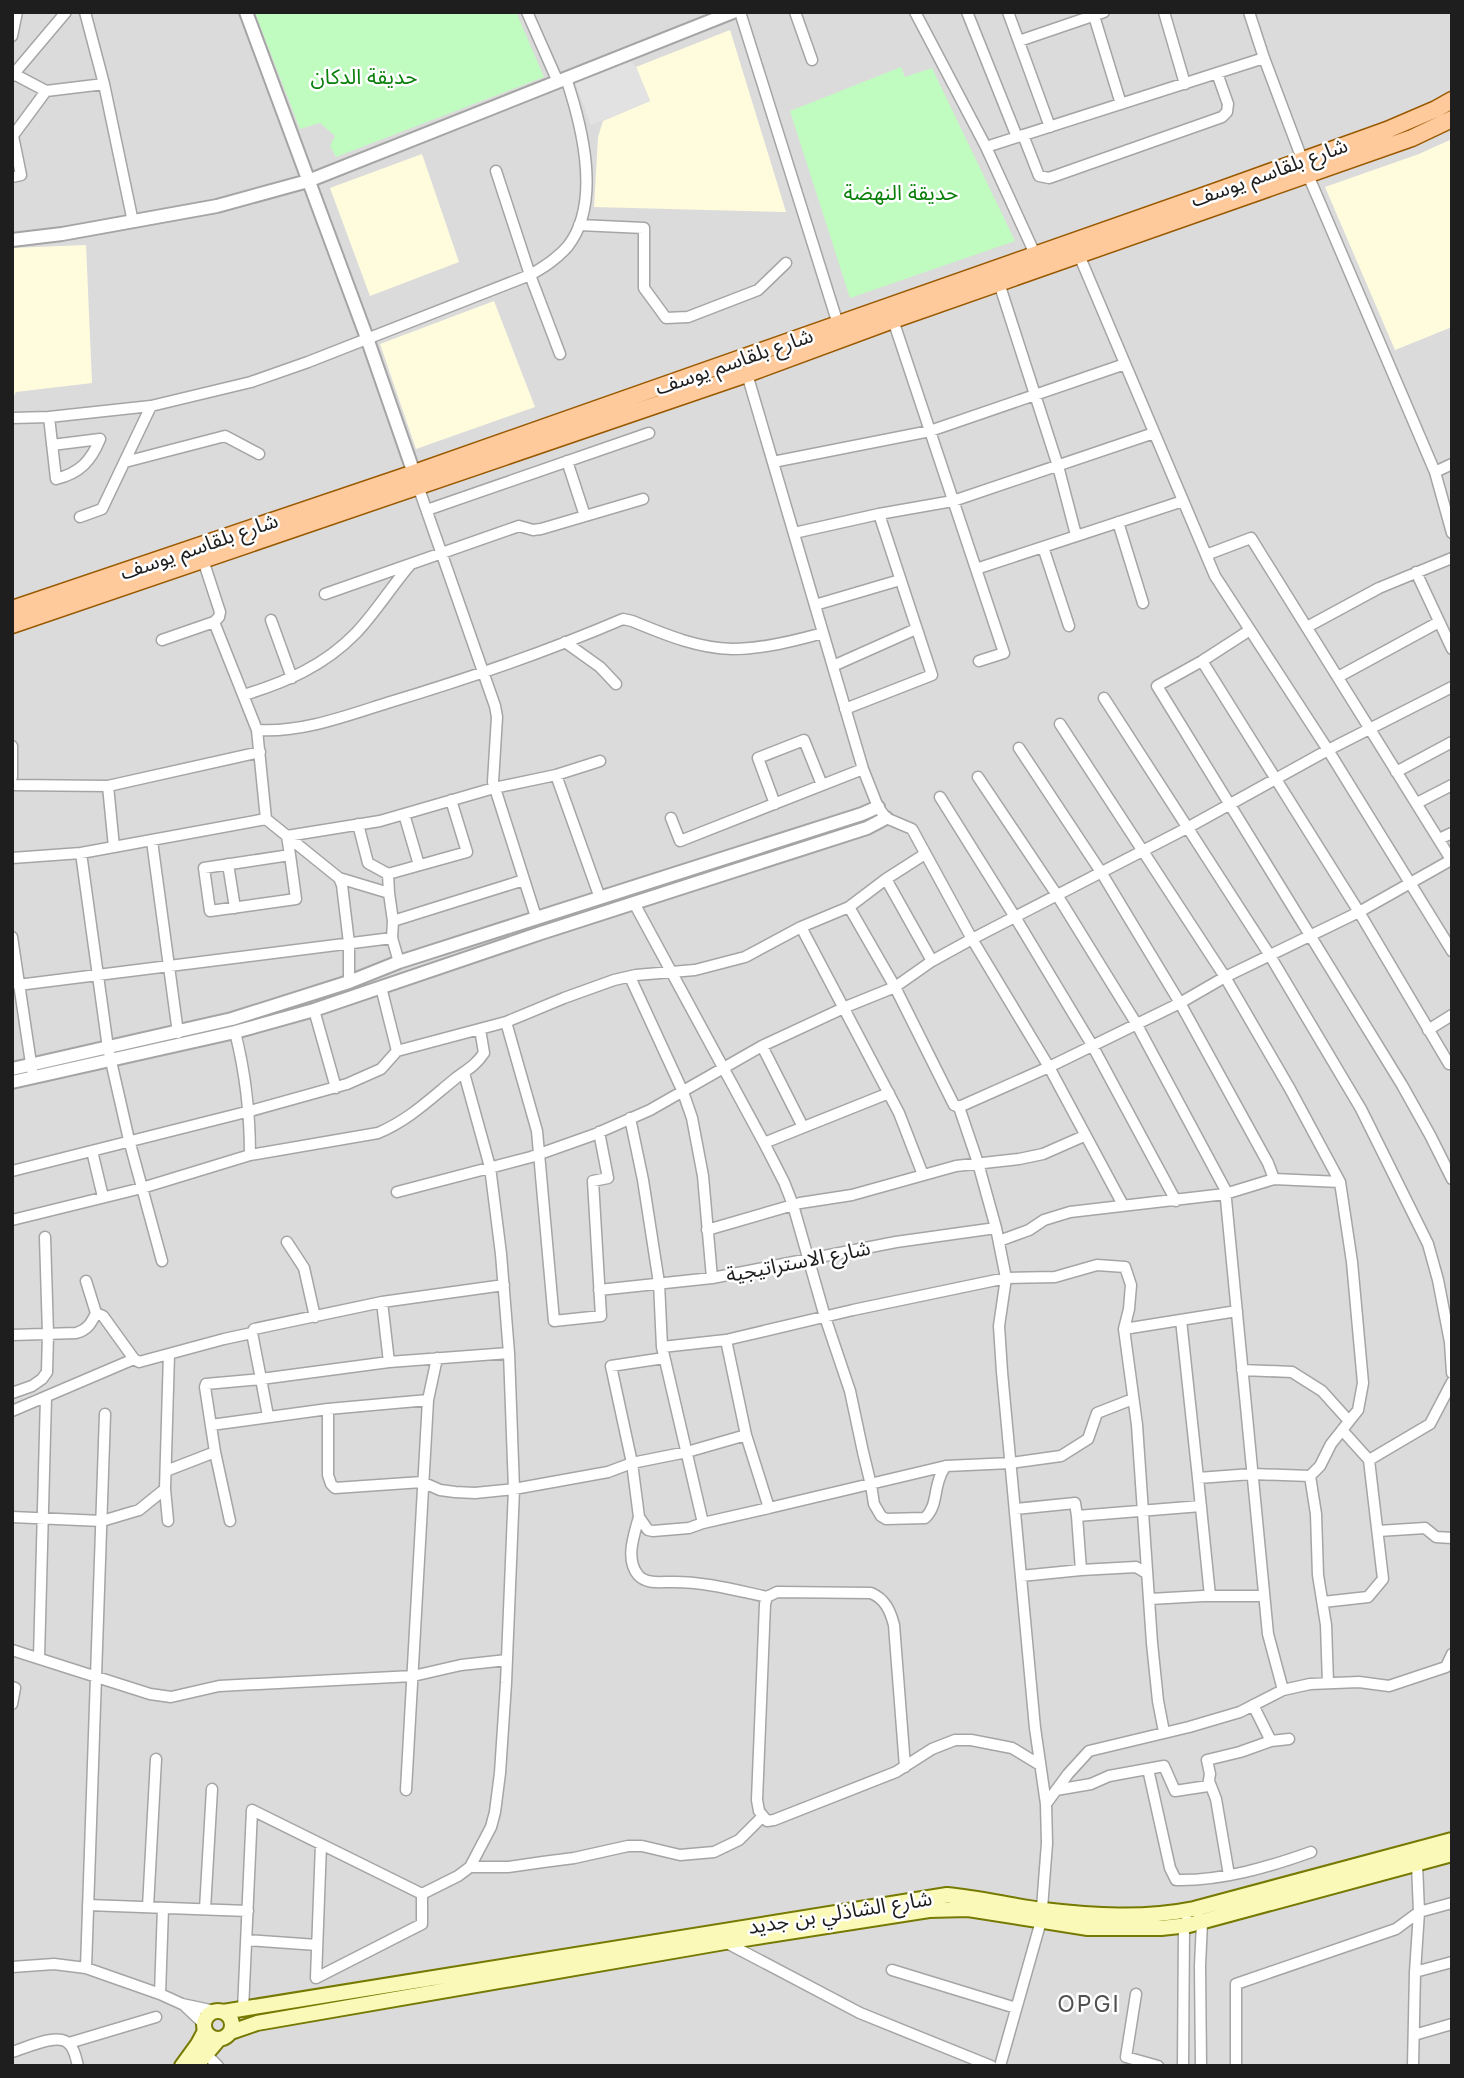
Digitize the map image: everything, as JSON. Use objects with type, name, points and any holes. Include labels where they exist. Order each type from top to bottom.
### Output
[{"type":"main road","name":"شارع بلقاسم يوسف","points":[[12,609],[747,374],[1079,255],[1305,168],[1452,100]]},
{"type":"main road","name":"شارع بلقاسم يوسف","points":[[12,625],[203,560],[838,324],[1035,254],[1305,168],[1412,138],[1452,119]]},
{"type":"main road","name":"شارع الشاذلي بن جديد","points":[[1041,1916],[1088,1928],[1184,1926],[1198,1916],[1452,1840]]},
{"type":"main road","name":"شارع الشاذلي بن جديد","points":[[219,2012],[722,1937],[948,1908],[1041,1916],[1198,1916],[1452,1854]]},
{"type":"main road","name":"شارع الشاذلي بن جديد","points":[[225,2035],[257,2023],[722,1937]]},
{"type":"main road","points":[[182,2066],[198,2044],[207,2017],[219,2012],[228,2015],[232,2021],[225,2035],[196,2066]]},
{"type":"main road","points":[[205,2027],[210,2036],[225,2035]]},
{"type":"street","points":[[12,36],[17,12]]},
{"type":"street","points":[[66,12],[13,74],[46,91],[104,83]]},
{"type":"street","points":[[85,12],[104,83],[133,222]]},
{"type":"street","points":[[246,12],[367,338],[495,706],[497,717],[492,767],[495,788],[536,917]]},
{"type":"street","points":[[12,418],[49,417],[152,406],[251,382],[530,275],[550,263],[568,245],[579,225],[586,196],[585,164],[577,111],[527,12]]},
{"type":"street","points":[[12,240],[217,206],[308,181],[733,12]]},
{"type":"street","points":[[740,12],[838,324]]},
{"type":"street","points":[[795,12],[812,60]]},
{"type":"street","points":[[915,12],[986,147],[1035,254]]},
{"type":"street","points":[[967,12],[1039,176],[1049,178],[1222,117],[1227,112],[1227,104],[1217,74]]},
{"type":"street","points":[[1009,12],[1050,127]]},
{"type":"street","points":[[1164,12],[1185,84]]},
{"type":"street","points":[[1249,12],[1305,168],[1435,472],[1452,533]]},
{"type":"street","points":[[1019,41],[1099,14],[1121,104]]},
{"type":"street","points":[[986,147],[1264,58]]},
{"type":"street","points":[[12,177],[21,175],[13,136],[46,91]]},
{"type":"street","points":[[496,171],[530,275],[560,354]]},
{"type":"street","points":[[579,225],[644,228],[644,288],[666,318],[688,317],[758,290],[786,264]]},
{"type":"street","points":[[1079,255],[1215,576],[1328,750],[1452,951]]},
{"type":"street","points":[[999,283],[1058,466],[1076,536]]},
{"type":"street","points":[[893,320],[1004,653],[979,660]]},
{"type":"street","points":[[773,462],[930,431],[1125,364]]},
{"type":"street","points":[[747,374],[863,769],[878,807],[886,818],[912,830],[972,939],[1049,1067],[1123,1205]]},
{"type":"street","points":[[80,517],[102,509],[152,406]]},
{"type":"street","points":[[49,417],[52,445],[56,479],[75,473],[85,466],[100,439],[52,445]]},
{"type":"street","points":[[427,510],[649,432]]},
{"type":"street","points":[[794,533],[953,501],[1154,433]]},
{"type":"street","points":[[125,462],[225,436],[259,454]]},
{"type":"street","points":[[567,461],[585,516]]},
{"type":"street","points":[[1435,472],[1452,464]]},
{"type":"street","points":[[325,594],[519,526],[541,530],[643,499]]},
{"type":"street","points":[[976,569],[1183,501]]},
{"type":"street","points":[[845,709],[932,675],[878,514]]},
{"type":"street","points":[[1118,522],[1143,603]]},
{"type":"street","points":[[959,1107],[1049,1067],[1180,1003],[1269,954],[1359,912],[1452,860],[1251,538],[1206,555]]},
{"type":"street","points":[[1043,547],[1069,626]]},
{"type":"street","points":[[1307,627],[1360,598],[1452,558]]},
{"type":"street","points":[[162,640],[214,622],[219,617],[220,612],[203,560]]},
{"type":"street","points":[[244,695],[292,678],[318,664],[355,634],[410,564]]},
{"type":"street","points":[[1416,572],[1451,644]]},
{"type":"street","points":[[815,605],[900,580]]},
{"type":"street","points":[[257,730],[298,727],[332,720],[484,673],[623,619],[684,641],[733,649],[823,633]]},
{"type":"street","points":[[271,620],[292,678]]},
{"type":"street","points":[[214,622],[257,730],[266,819],[339,878],[389,893]]},
{"type":"street","points":[[1338,677],[1439,622]]},
{"type":"street","points":[[833,666],[916,629]]},
{"type":"street","points":[[1250,630],[1157,686],[1415,1107],[1452,1179]]},
{"type":"street","points":[[565,642],[593,661],[616,684]]},
{"type":"street","points":[[1202,660],[1359,912],[1449,1065]]},
{"type":"street","points":[[397,1192],[538,1155],[630,1118],[683,1092],[762,1046],[894,987],[932,961],[972,939],[1452,687]]},
{"type":"street","points":[[1104,698],[1269,954],[1361,1109],[1428,1244],[1450,1342],[1452,1373]]},
{"type":"street","points":[[1060,724],[1224,977],[1290,1089],[1339,1182],[1352,1262],[1363,1383],[1358,1410],[1331,1444],[1320,1466],[1310,1476],[1252,1474],[1198,1478]]},
{"type":"street","points":[[775,804],[758,758],[804,740],[822,785]]},
{"type":"street","points":[[1396,772],[1452,742]]},
{"type":"street","points":[[12,746],[12,777]]},
{"type":"street","points":[[1019,748],[1101,872],[1180,1003],[1268,1163],[1274,1179]]},
{"type":"street","points":[[12,785],[108,786],[260,752]]},
{"type":"street","points":[[287,836],[404,814],[600,761]]},
{"type":"street","points":[[671,818],[680,841],[863,769]]},
{"type":"street","points":[[556,775],[600,898]]},
{"type":"street","points":[[978,777],[1058,895],[1136,1023],[1225,1189],[1268,1634],[1283,1690]]},
{"type":"street","points":[[1417,803],[1452,785]]},
{"type":"street","points":[[108,786],[114,847]]},
{"type":"street","points":[[940,797],[1092,1045],[1176,1201]]},
{"type":"street","points":[[358,824],[368,863],[388,874],[467,852],[451,800]]},
{"type":"street","points":[[109,1054],[349,982],[400,962],[536,917],[878,807]]},
{"type":"street","points":[[404,814],[419,865]]},
{"type":"street","points":[[12,1069],[32,1071],[109,1054],[235,1032],[314,1010],[867,828],[886,818]]},
{"type":"street","points":[[12,858],[80,853],[266,819]]},
{"type":"street","points":[[1439,839],[1452,833]]},
{"type":"street","points":[[287,836],[290,855],[296,899],[210,911],[204,868],[290,855]]},
{"type":"street","points":[[152,841],[178,1033]]},
{"type":"street","points":[[80,853],[109,1054],[162,1261]]},
{"type":"street","points":[[12,1171],[336,1088],[382,1069],[397,1051],[506,1022],[629,976],[695,970],[745,957],[801,927],[849,907],[925,854]]},
{"type":"street","points":[[228,864],[234,908]]},
{"type":"street","points":[[388,874],[392,938],[400,962]]},
{"type":"street","points":[[339,878],[349,943],[349,982]]},
{"type":"street","points":[[886,879],[932,961]]},
{"type":"street","points":[[393,921],[524,880]]},
{"type":"street","points":[[634,903],[784,1182],[850,1391],[874,1504],[881,1516],[894,1519],[925,1518],[933,1505],[939,1477],[946,1466]]},
{"type":"street","points":[[849,907],[894,987],[954,1105],[959,1107],[996,1228],[1006,1278],[999,1325],[1035,1728],[1046,1804],[1047,1843],[1041,1916],[1000,2066]]},
{"type":"street","points":[[801,927],[899,1113],[923,1175]]},
{"type":"street","points":[[12,937],[32,1071]]},
{"type":"street","points":[[18,985],[392,938]]},
{"type":"street","points":[[629,976],[683,1092],[692,1118],[703,1176],[712,1278]]},
{"type":"street","points":[[381,987],[397,1051]]},
{"type":"street","points":[[314,1010],[336,1088]]},
{"type":"street","points":[[1428,1030],[1452,1015]]},
{"type":"street","points":[[506,1022],[537,1131],[554,1321],[601,1316],[593,1181],[608,1178],[599,1132]]},
{"type":"street","points":[[12,1220],[142,1188],[250,1155],[378,1133],[415,1113],[476,1065],[484,1053],[480,1029]]},
{"type":"street","points":[[235,1032],[250,1111],[250,1155]]},
{"type":"street","points":[[762,1046],[803,1127]]},
{"type":"street","points":[[12,1083],[32,1071]]},
{"type":"street","points":[[422,1894],[458,1877],[470,1867],[491,1827],[495,1811],[507,1660],[514,1489],[509,1353],[490,1167],[464,1073]]},
{"type":"street","points":[[764,1143],[889,1093]]},
{"type":"street","points":[[630,1118],[659,1283],[663,1353],[703,1523]]},
{"type":"street","points":[[708,1230],[793,1205],[852,1195],[923,1175],[978,1163],[1043,1154],[1084,1136]]},
{"type":"street","points":[[92,1151],[103,1197]]},
{"type":"street","points":[[999,1241],[1029,1230],[1044,1220],[1070,1212],[1225,1194],[1274,1179],[1339,1182]]},
{"type":"street","name":"شارع الاستراتيجية","points":[[599,1290],[712,1278],[896,1242],[996,1228]]},
{"type":"street","points":[[12,1393],[32,1386],[47,1372],[45,1237]]},
{"type":"street","points":[[288,1242],[304,1268],[315,1317]]},
{"type":"street","points":[[905,1767],[894,1625],[890,1611],[879,1596],[871,1592],[777,1592],[767,1597],[715,1586],[646,1581],[635,1571],[632,1541],[639,1517],[632,1463],[611,1366],[1006,1278],[1055,1277],[1097,1265],[1125,1267],[1131,1285],[1124,1329],[1133,1399],[1158,1701],[1164,1732]]},
{"type":"street","points":[[12,1335],[83,1331],[96,1313],[86,1281]]},
{"type":"street","points":[[268,1416],[254,1329],[382,1302],[504,1285]]},
{"type":"street","points":[[382,1302],[389,1362]]},
{"type":"street","points":[[1124,1329],[1237,1311]]},
{"type":"street","points":[[96,1313],[103,1316],[139,1362],[253,1333]]},
{"type":"street","points":[[1181,1320],[1210,1596]]},
{"type":"street","points":[[726,1340],[746,1435],[769,1508]]},
{"type":"street","points":[[230,1521],[215,1452],[206,1384],[389,1362],[509,1353]]},
{"type":"street","points":[[168,1521],[165,1489],[169,1354]]},
{"type":"street","points":[[12,1411],[134,1359]]},
{"type":"street","points":[[406,1790],[422,1482],[428,1400],[437,1359]]},
{"type":"street","points":[[1242,1370],[1292,1372],[1322,1391],[1349,1421]]},
{"type":"street","points":[[1369,1460],[1430,1424],[1452,1382]]},
{"type":"street","points":[[39,1658],[46,1397]]},
{"type":"street","points":[[639,1517],[648,1530],[690,1528],[946,1466],[1011,1463],[1061,1456],[1088,1439],[1097,1413],[1133,1399]]},
{"type":"street","points":[[211,1425],[328,1409],[428,1400]]},
{"type":"street","points":[[328,1409],[328,1475],[335,1488],[422,1482],[440,1490],[455,1492],[514,1489],[608,1472],[632,1463],[687,1452],[746,1435]]},
{"type":"street","points":[[86,1968],[105,1414]]},
{"type":"street","points":[[1323,1602],[1368,1597],[1383,1579],[1369,1460],[1342,1430]]},
{"type":"street","points":[[166,1471],[215,1452]]},
{"type":"street","points":[[1310,1476],[1317,1514],[1318,1575],[1326,1625],[1328,1683]]},
{"type":"street","points":[[12,1517],[102,1521],[139,1510],[165,1489]]},
{"type":"street","points":[[1015,1509],[1075,1503],[1081,1570]]},
{"type":"street","points":[[1077,1516],[1201,1506]]},
{"type":"street","points":[[1378,1531],[1425,1528],[1436,1537],[1452,1538]]},
{"type":"street","points":[[1021,1576],[1136,1567],[1146,1573]]},
{"type":"street","points":[[1150,1599],[1264,1596]]},
{"type":"street","points":[[767,1597],[757,1800],[759,1811],[767,1821],[881,1779],[941,1744],[955,1740],[971,1740],[1012,1748],[1040,1765]]},
{"type":"street","points":[[12,1650],[150,1694],[171,1697],[219,1686],[413,1676],[461,1665],[507,1660]]},
{"type":"street","points":[[1046,1804],[1089,1751],[1240,1712],[1283,1690],[1310,1684],[1359,1682],[1390,1686],[1446,1667],[1452,1654]]},
{"type":"street","points":[[12,1687],[15,1688],[12,1704]]},
{"type":"street","points":[[1252,1705],[1271,1741]]},
{"type":"street","points":[[1056,1790],[1091,1784],[1109,1776],[1164,1766],[1175,1791],[1208,1786],[1210,1774],[1207,1760],[1271,1741],[1289,1739]]},
{"type":"street","points":[[148,1907],[156,1759]]},
{"type":"street","points":[[1148,1769],[1170,1868],[1176,1881],[1229,1875],[1311,1852]]},
{"type":"street","points":[[1209,1780],[1216,1800],[1229,1875]]},
{"type":"street","points":[[205,1909],[212,1789]]},
{"type":"street","points":[[243,2010],[252,1810],[422,1894]]},
{"type":"street","points":[[470,1867],[531,1864],[628,1846],[642,1846],[680,1855],[714,1852],[740,1840],[762,1817]]},
{"type":"street","points":[[321,1844],[316,1978],[422,1924],[422,1894]]},
{"type":"street","points":[[1413,2066],[1419,1912],[1416,1864]]},
{"type":"street","points":[[1237,2066],[1236,1984],[1396,1929],[1419,1912],[1452,1903]]},
{"type":"street","points":[[89,1905],[248,1911]]},
{"type":"street","points":[[160,1994],[163,1908]]},
{"type":"street","points":[[1198,1916],[1201,2066]]},
{"type":"street","points":[[1184,1926],[1184,2066]]},
{"type":"street","points":[[722,1937],[860,2013],[991,2066]]},
{"type":"street","points":[[247,1940],[317,1945]]},
{"type":"street","points":[[1415,1972],[1452,1962]]},
{"type":"street","points":[[12,1967],[54,1964],[86,1968],[181,2004],[219,2012]]},
{"type":"street","points":[[892,1970],[1016,2008]]},
{"type":"street","points":[[1136,1994],[1126,2057],[1158,2066]]},
{"type":"street","points":[[181,2004],[205,2027]]},
{"type":"street","points":[[69,2043],[156,2017]]},
{"type":"street","points":[[1414,2035],[1452,2024]]},
{"type":"street","points":[[12,2052],[63,2039],[69,2043],[78,2066]]},
{"type":"street","points":[[206,2054],[218,2066]]},
{"type":"shaded area","points":[[12,12],[1452,12],[1452,2066],[12,2066]]},
{"type":"shaded area","points":[[730,30],[786,212],[594,207],[598,137],[603,121],[650,101],[636,67]]},
{"type":"shaded area","points":[[630,60],[636,67],[650,101],[591,125],[575,82]]},
{"type":"shaded area","points":[[1452,139],[1452,327],[1395,350],[1325,187],[1419,154]]},
{"type":"shaded area","points":[[422,154],[459,262],[370,296],[330,188]]},
{"type":"shaded area","points":[[86,245],[92,383],[16,392],[12,400],[12,248]]},
{"type":"shaded area","points":[[494,301],[535,407],[416,449],[380,344]]},
{"type":"green space","name":"حديقة الدكان","points":[[516,12],[544,77],[336,157],[330,146],[335,136],[320,123],[300,129],[255,13]]},
{"type":"green space","name":"حديقة النهضة","points":[[901,67],[905,77],[932,68],[1015,241],[850,298],[790,111]]},
{"type":"district","name":"OPGI","points":[[1089,2004]]}]
